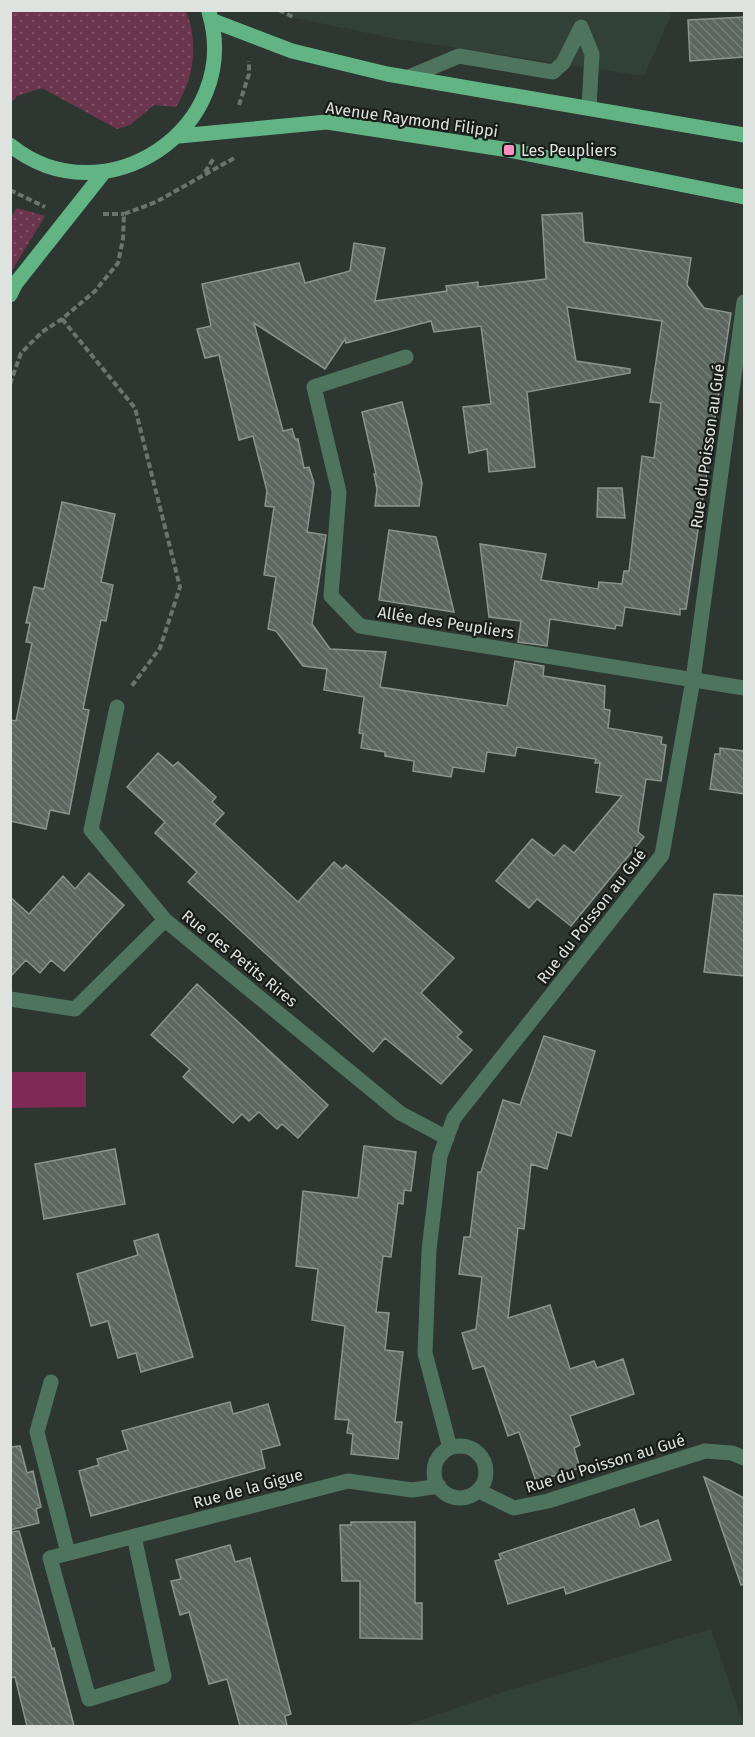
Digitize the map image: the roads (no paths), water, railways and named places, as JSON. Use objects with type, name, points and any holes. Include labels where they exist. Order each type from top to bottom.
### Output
[{"type":"main road","points":[[210,15],[292,51],[409,77],[744,135]]},
{"type":"main road","points":[[11,148],[53,168],[70,172],[104,172],[140,162],[179,136],[195,114],[208,88],[214,50],[210,15]]},
{"type":"main road","name":"Avenue Raymond Filippi","points":[[179,136],[327,122],[509,150],[744,197]]},
{"type":"main road","points":[[10,295],[16,283],[104,172]]},
{"type":"street","points":[[409,77],[459,56],[553,72],[563,63],[581,27],[592,54],[589,108]]},
{"type":"street","name":"Rue du Poisson au Gué","points":[[450,1448],[425,1353],[429,1250],[440,1156],[454,1118],[662,855],[693,680],[744,302]]},
{"type":"street","name":"Allée des Peupliers","points":[[406,357],[314,387],[339,492],[332,596],[360,626],[693,680]]},
{"type":"street","points":[[693,680],[744,688]]},
{"type":"street","points":[[117,707],[91,830],[165,920]]},
{"type":"street","name":"Rue des Petits Rires","points":[[10,999],[75,1009],[165,920],[400,1113],[447,1138]]},
{"type":"street","points":[[51,1382],[38,1432],[68,1553],[50,1558],[88,1699],[164,1676],[134,1536]]},
{"type":"street","points":[[466,1446],[478,1453],[483,1460],[486,1478],[478,1491],[471,1496],[454,1497],[439,1486],[434,1472],[436,1463],[450,1448],[466,1446]]},
{"type":"street","name":"Rue du Poisson au Gué","points":[[478,1491],[514,1508],[548,1501],[705,1451],[732,1453],[744,1458]]},
{"type":"street","name":"Rue de la Gigue","points":[[68,1553],[348,1481],[412,1490],[439,1486]]},
{"type":"place","name":"Les Peupliers","points":[[509,150]]}]
